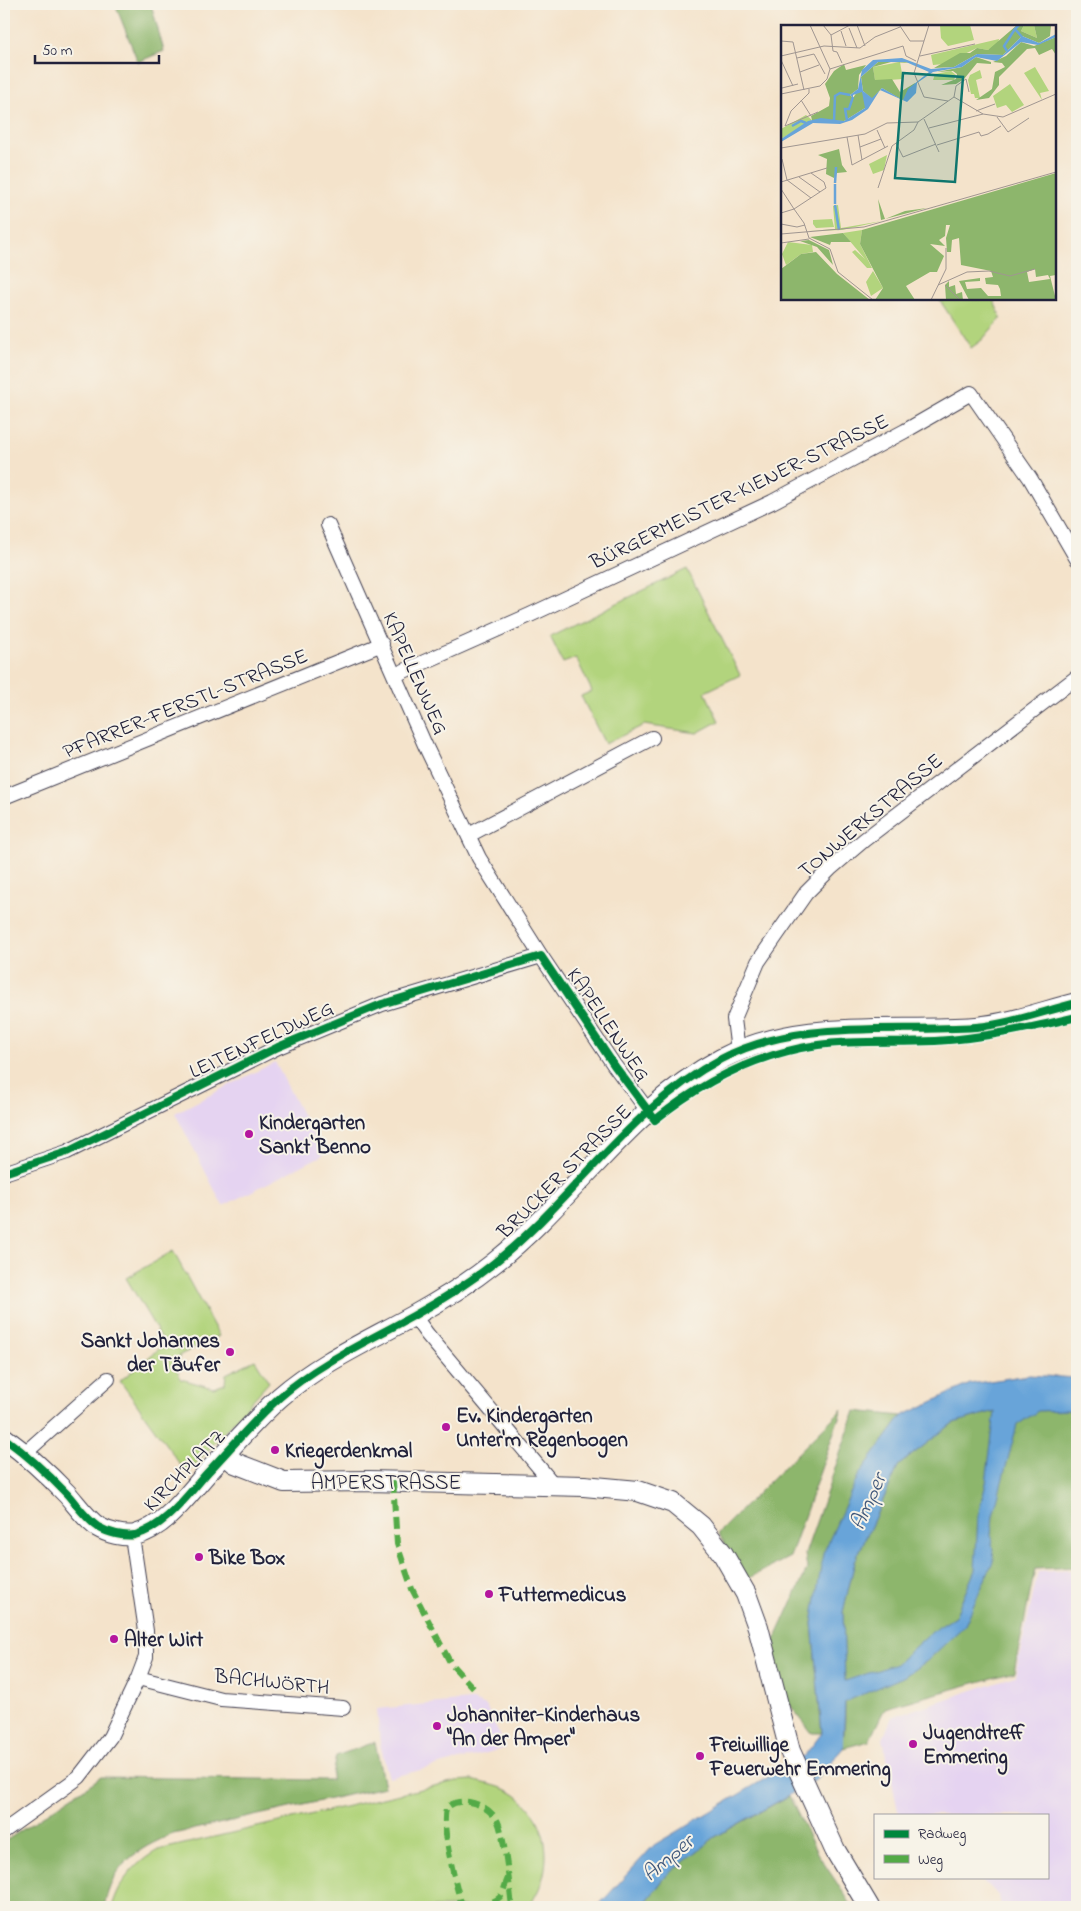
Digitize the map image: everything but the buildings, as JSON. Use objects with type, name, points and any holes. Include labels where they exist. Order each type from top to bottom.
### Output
[{"type":"street","name":"BÜRGERMEISTER-KIENER-STRASSE","points":[[396,675],[530,615],[772,502],[905,431],[971,393],[1030,478],[1077,559]]},
{"type":"street","name":"KAPELLENWEG","points":[[328,525],[396,675],[425,745],[469,835],[478,858],[541,956],[648,1111]]},
{"type":"street","name":"PFARRER-FERSTL-STRASSE","points":[[4,797],[382,644]]},
{"type":"street","name":"TONWERKSTRASSE","points":[[738,1051],[734,1019],[758,962],[806,893],[830,869],[864,840],[1077,677]]},
{"type":"street","points":[[469,835],[652,738]]},
{"type":"street","name":"LEITENFELDWEG","points":[[4,1173],[67,1152],[278,1047],[382,1004],[541,956]]},
{"type":"street","name":"BRUCKER STRASSE","points":[[323,1367],[458,1290],[507,1252],[648,1111],[675,1088],[738,1051],[791,1036],[820,1031],[981,1027],[1077,1003]]},
{"type":"street","points":[[414,1316],[553,1484]]},
{"type":"street","name":"KIRCHPLATZ","points":[[4,1438],[25,1453],[97,1526],[117,1534],[132,1536],[159,1523],[267,1409],[287,1392],[323,1367]]},
{"type":"street","points":[[25,1453],[108,1379]]},
{"type":"street","name":"AMPERSTRASSE","points":[[225,1454],[235,1462],[284,1482],[377,1481],[553,1484],[638,1491],[673,1503],[701,1526],[723,1554],[746,1594],[758,1627],[790,1751],[835,1850],[870,1907]]},
{"type":"street","points":[[4,1831],[79,1777],[110,1737],[138,1678],[146,1657],[146,1631],[132,1536]]},
{"type":"street","name":"BACHWÖRTH","points":[[138,1678],[221,1699],[343,1708]]},
{"type":"shaded area","name":"Kindergarten Sankt Benno","points":[[275,1062],[323,1155],[223,1206],[175,1113]]},
{"type":"shaded area","points":[[1077,1570],[1077,1907],[1001,1907],[999,1895],[978,1878],[1048,1878],[1048,1814],[902,1814],[898,1811],[883,1739],[892,1717],[1015,1676],[1038,1572]]},
{"type":"shaded area","name":"Johanniter-Kinderhaus \"An der Amper\"","points":[[470,1700],[486,1706],[506,1748],[389,1778],[380,1744],[377,1709]]},
{"type":"green space","points":[[115,4],[151,4],[164,51],[138,62]]},
{"type":"green space","points":[[940,300],[993,300],[1001,318],[982,340],[971,348]]},
{"type":"green space","points":[[687,569],[740,675],[705,692],[719,721],[697,733],[644,725],[605,744],[581,696],[592,691],[576,658],[563,663],[550,636]]},
{"type":"green space","points":[[173,1251],[219,1336],[180,1355],[176,1367],[181,1379],[213,1388],[225,1384],[226,1374],[255,1360],[269,1382],[187,1474],[120,1381],[165,1344],[126,1278]]},
{"type":"green space","points":[[842,1409],[790,1557],[747,1579],[718,1533]]},
{"type":"green space","points":[[1067,1410],[1077,1413],[1077,1567],[1035,1569],[1014,1672],[885,1708],[869,1741],[843,1748],[845,1717],[843,1611],[855,1561],[899,1465],[953,1423],[995,1411]]},
{"type":"green space","points":[[855,1411],[902,1416],[858,1476],[812,1623],[822,1733],[812,1733],[782,1695],[771,1649],[807,1569],[805,1554]]},
{"type":"green space","points":[[375,1742],[384,1787],[173,1834],[159,1840],[137,1853],[120,1869],[113,1880],[104,1907],[4,1907],[4,1842],[101,1777],[331,1780],[336,1756]]},
{"type":"green space","points":[[472,1780],[506,1789],[516,1795],[528,1806],[537,1819],[543,1833],[546,1848],[546,1864],[537,1894],[528,1907],[112,1907],[119,1889],[129,1874],[142,1861],[158,1850],[456,1781]]},
{"type":"green space","points":[[789,1796],[817,1853],[853,1907],[803,1907],[801,1905],[775,1907],[642,1907],[667,1875],[715,1837]]},
{"type":"water","name":"Amper","points":[[1029,1375],[1077,1378],[1077,1413],[1067,1410],[1038,1411],[1017,1425],[993,1516],[991,1535],[994,1559],[965,1625],[927,1661],[903,1677],[845,1702],[843,1748],[816,1780],[715,1837],[667,1875],[642,1907],[597,1907],[654,1845],[805,1755],[822,1733],[812,1623],[823,1554],[858,1476],[902,1416],[970,1384]],"holes":[[[995,1411],[986,1483],[978,1516],[975,1570],[955,1617],[931,1632],[896,1664],[845,1681],[843,1612],[855,1561],[899,1465],[953,1423]]]},
{"type":"marked path","points":[[393,1481],[397,1544],[412,1589],[451,1664],[476,1691]]},
{"type":"marked path","points":[[508,1878],[500,1897],[496,1900],[475,1906],[461,1902],[452,1869],[445,1825],[445,1815],[449,1806],[460,1802],[473,1803],[488,1810],[495,1816],[500,1826],[504,1848],[512,1907]]},
{"type":"cycle path","points":[[4,1173],[67,1152],[278,1047],[382,1004],[541,956],[614,1065],[655,1120],[692,1093],[731,1071],[752,1062],[795,1049],[833,1043],[935,1041],[971,1038],[1077,1017]]},
{"type":"cycle path","points":[[4,1438],[44,1471],[67,1494],[85,1516],[98,1527],[121,1535],[135,1535],[146,1531],[157,1525],[176,1509],[252,1424],[280,1397],[327,1363],[434,1304],[485,1270],[523,1238],[603,1155],[658,1102],[688,1079],[721,1059],[751,1046],[814,1032],[976,1027],[1014,1020],[1077,1003]]},
{"type":"place","name":"Kindergarten Sankt Benno","points":[[249,1134]]},
{"type":"place","name":"Sankt Johannes der Täufer","points":[[230,1352]]},
{"type":"place","name":"Ev. Kindergarten Unter'm Regenbogen","points":[[446,1427]]},
{"type":"place","name":"Kriegerdenkmal","points":[[275,1450]]},
{"type":"place","name":"Bike Box","points":[[199,1557]]},
{"type":"place","name":"Futtermedicus","points":[[489,1594]]},
{"type":"place","name":"Alter Wirt","points":[[114,1639]]},
{"type":"place","name":"Johanniter-Kinderhaus \"An der Amper\"","points":[[437,1726]]},
{"type":"place","name":"Jugendtreff Emmering","points":[[913,1744]]},
{"type":"place","name":"Freiwillige Feuerwehr Emmering","points":[[700,1756]]}]
